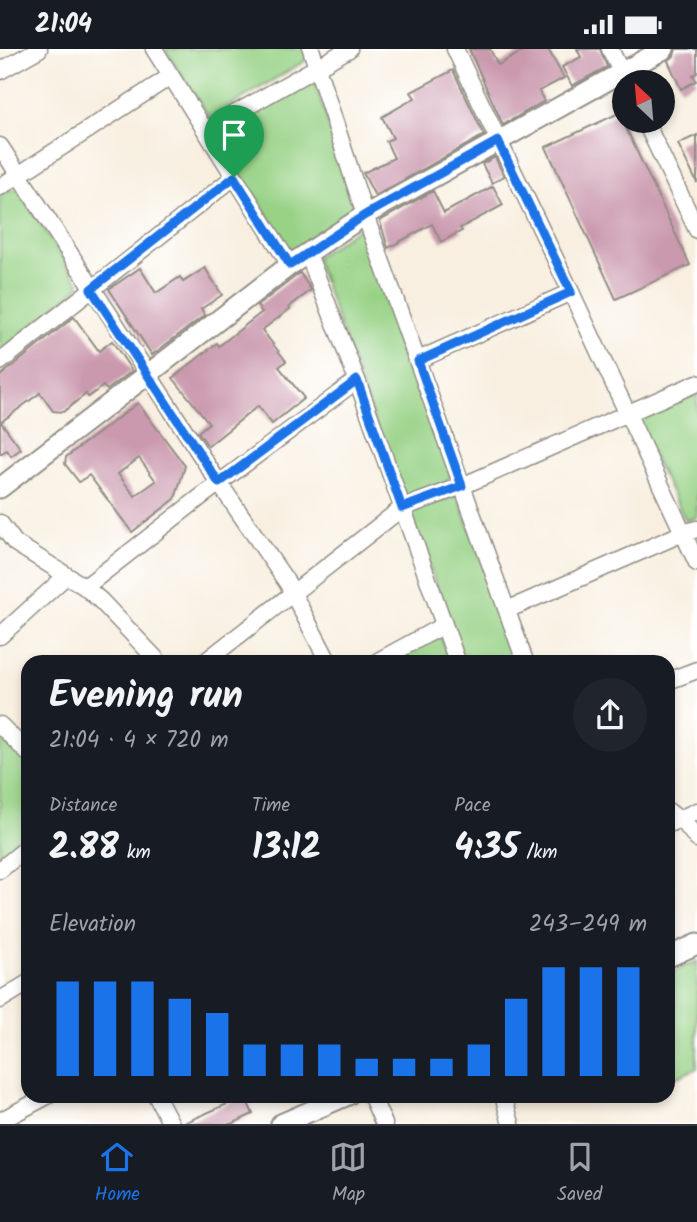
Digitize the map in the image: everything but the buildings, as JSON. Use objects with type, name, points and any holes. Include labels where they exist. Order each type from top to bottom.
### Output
[{"type":"street","points":[[0,71],[39,49]]},
{"type":"street","points":[[154,49],[290,265]]},
{"type":"street","points":[[311,49],[365,215],[523,655]]},
{"type":"street","points":[[206,130],[349,49]]},
{"type":"street","points":[[455,49],[628,414],[690,531],[697,563]]},
{"type":"street","points":[[610,49],[620,70]]},
{"type":"street","points":[[634,70],[664,49]]},
{"type":"street","points":[[0,187],[171,75]]},
{"type":"street","points":[[0,488],[290,265],[365,215],[498,141],[612,83]]},
{"type":"street","points":[[651,133],[697,230]]},
{"type":"street","points":[[0,146],[91,289],[294,592],[325,655]]},
{"type":"street","points":[[0,362],[234,177]]},
{"type":"street","points":[[308,254],[357,380],[455,655]]},
{"type":"street","points":[[418,361],[571,292]]},
{"type":"street","points":[[85,587],[357,380]]},
{"type":"street","points":[[214,655],[402,508],[462,486],[697,383]]},
{"type":"street","points":[[0,523],[15,543],[85,587],[122,621],[153,655]]},
{"type":"street","points":[[507,610],[690,531]]},
{"type":"street","points":[[0,636],[66,576]]},
{"type":"street","points":[[389,655],[444,625]]},
{"type":"street","points":[[675,678],[697,670]]},
{"type":"street","points":[[0,725],[21,746]]},
{"type":"street","points":[[675,817],[697,811]]},
{"type":"street","points":[[675,821],[697,839]]},
{"type":"street","points":[[0,870],[21,853]]},
{"type":"street","points":[[675,954],[697,944]]},
{"type":"street","points":[[0,1000],[21,987]]},
{"type":"street","points":[[0,1121],[34,1103]]},
{"type":"street","points":[[160,1103],[171,1124]]},
{"type":"street","points":[[281,1124],[330,1103]]},
{"type":"street","points":[[375,1103],[384,1124]]},
{"type":"street","points":[[505,1103],[510,1124]]},
{"type":"green space","points":[[165,49],[305,49],[308,59],[210,118]]},
{"type":"green space","points":[[309,78],[315,83],[355,213],[296,252],[291,252],[217,137],[218,131]]},
{"type":"green space","points":[[11,189],[18,189],[80,284],[0,352],[0,196]]},
{"type":"green space","points":[[364,224],[451,475],[446,483],[403,499],[315,258]]},
{"type":"green space","points":[[697,391],[697,517],[686,521],[634,419]]},
{"type":"green space","points":[[458,495],[516,655],[462,655],[411,516],[415,509]]},
{"type":"green space","points":[[440,635],[448,655],[402,655]]},
{"type":"green space","points":[[0,732],[21,754],[21,845],[0,863]]},
{"type":"green space","points":[[697,961],[697,1068],[675,1078],[675,971]]},
{"type":"route","points":[[498,141],[571,292],[418,361],[462,486],[402,508],[357,380],[219,483],[91,289],[234,177],[290,265],[365,215],[498,141]]}]
